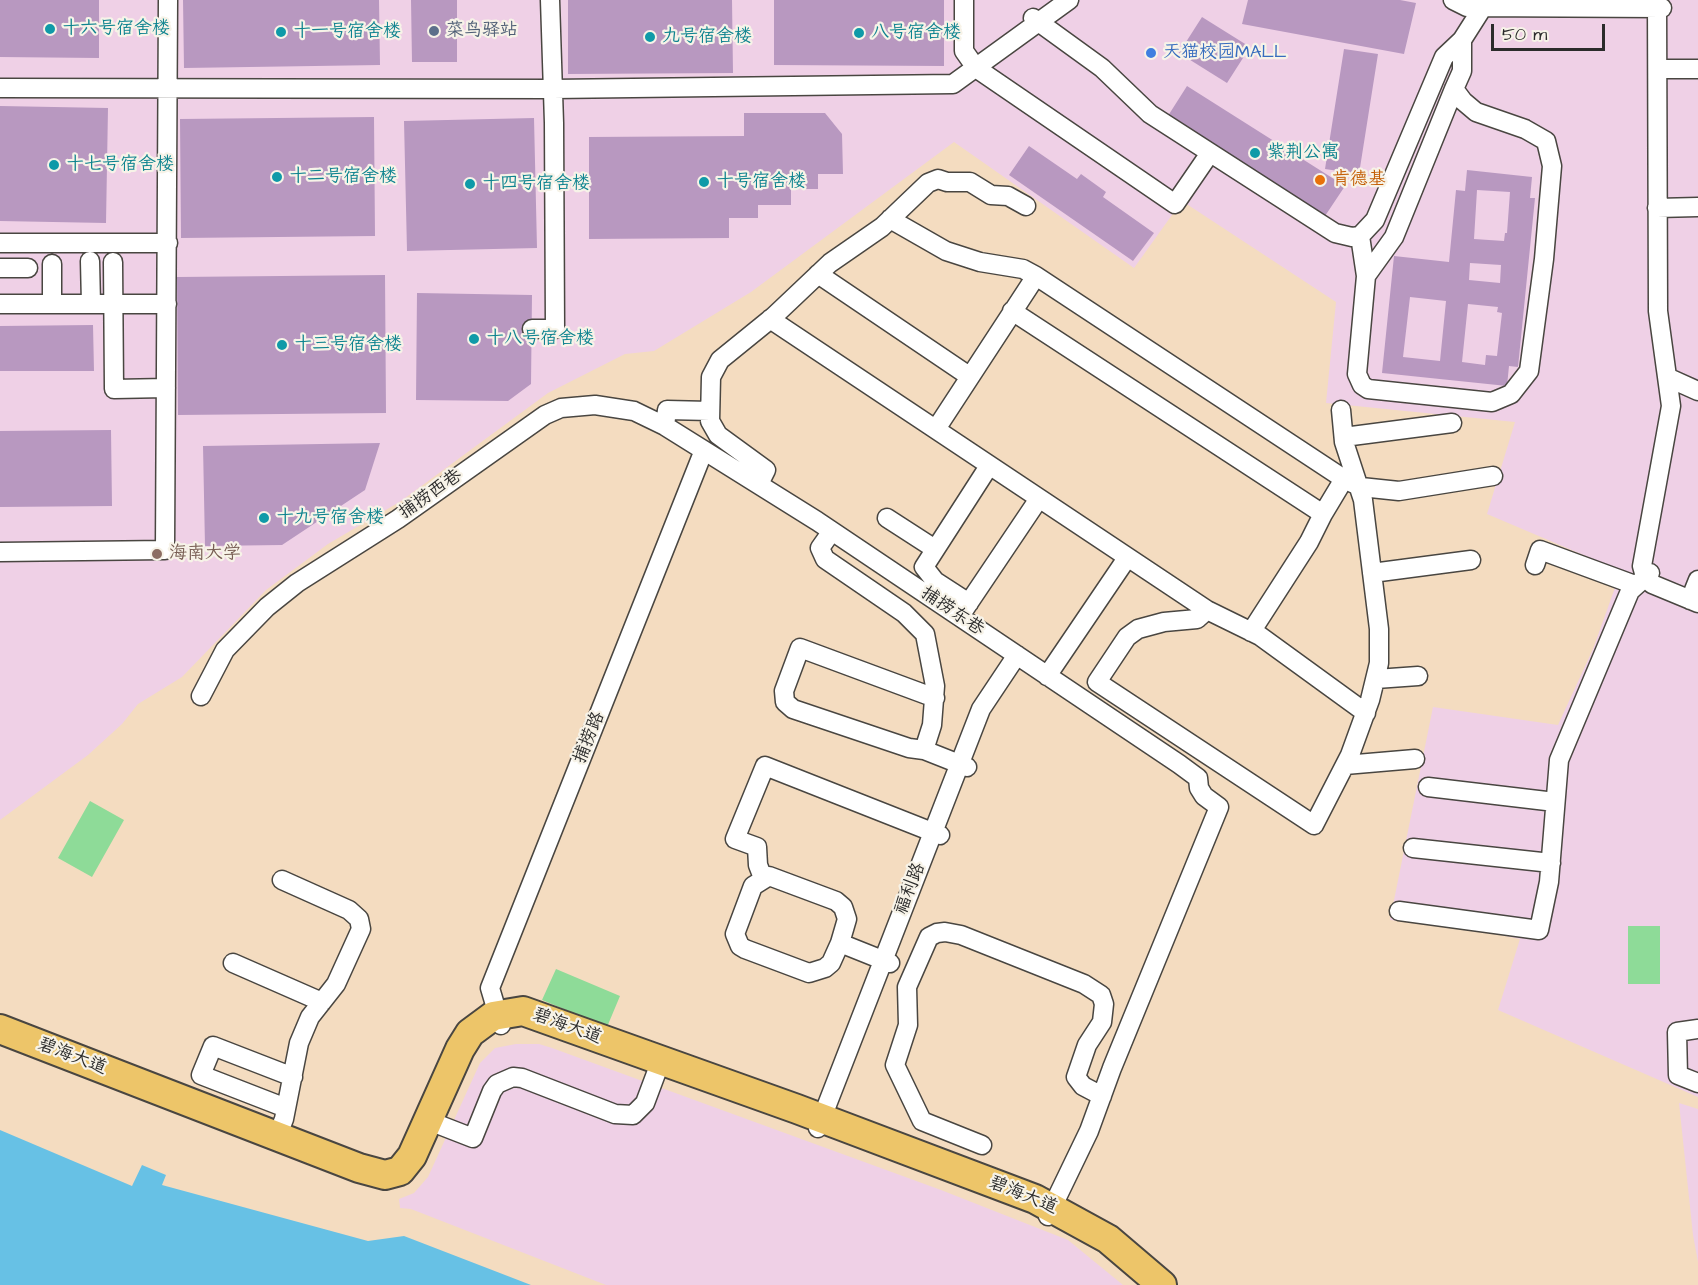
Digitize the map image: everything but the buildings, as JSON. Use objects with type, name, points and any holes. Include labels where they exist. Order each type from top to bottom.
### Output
[{"type":"main road","name":"碧海大道","points":[[0,1029],[368,1171],[385,1174],[400,1170],[415,1150],[465,1040],[476,1026],[500,1021],[523,1011],[1050,1211],[1108,1239],[1162,1285]]},
{"type":"main road","name":"碧海大道","points":[[500,1021],[545,1029],[657,1071],[823,1125]]},
{"type":"main road","name":"碧海大道","points":[[0,1040],[381,1186],[396,1185],[408,1179],[420,1161],[470,1049],[500,1021]]},
{"type":"main road","name":"碧海大道","points":[[1050,1211],[1098,1245],[1144,1285]]},
{"type":"street","points":[[158,0],[163,83]]},
{"type":"street","points":[[159,545],[163,83],[168,0]]},
{"type":"street","points":[[545,0],[550,85]]},
{"type":"street","points":[[545,329],[550,0]]},
{"type":"street","points":[[964,0],[964,51],[996,81],[1174,204],[1210,153]]},
{"type":"street","points":[[973,0],[973,46],[978,62]]},
{"type":"street","points":[[1036,20],[1058,0]]},
{"type":"street","points":[[0,81],[163,83],[181,90],[752,82],[953,84],[978,62],[1036,20],[1069,0]]},
{"type":"street","points":[[1453,0],[1467,7],[1660,4],[1662,65],[1658,311],[1672,383],[1671,406],[1643,560],[1644,578]]},
{"type":"street","points":[[1036,20],[1102,68],[1150,114],[1335,233],[1343,236],[1360,236],[1375,220],[1444,57],[1462,40],[1483,7]]},
{"type":"street","points":[[1366,276],[1394,237],[1462,71],[1462,40]]},
{"type":"street","points":[[1662,65],[1698,61]]},
{"type":"street","points":[[1662,65],[1698,69]]},
{"type":"street","points":[[0,88],[163,83]]},
{"type":"street","points":[[1360,236],[1366,276],[1356,374],[1362,385],[1368,389],[1492,402],[1511,394],[1529,371],[1552,181],[1550,152],[1546,141],[1537,135],[1476,112],[1454,89]]},
{"type":"street","points":[[759,484],[766,470],[713,429],[710,411],[711,377],[714,368],[770,320],[818,274],[890,219],[928,183],[938,179],[970,182],[991,195],[1008,196],[1026,206]]},
{"type":"street","points":[[1660,208],[1698,207]]},
{"type":"street","points":[[890,219],[946,250],[980,262],[1023,269],[1036,276],[1344,479],[1361,487],[1399,492],[1493,476]]},
{"type":"street","points":[[0,243],[162,247]]},
{"type":"street","points":[[0,251],[162,247]]},
{"type":"street","points":[[90,261],[91,304]]},
{"type":"street","points":[[113,262],[114,389],[162,388]]},
{"type":"street","points":[[52,264],[52,304]]},
{"type":"street","points":[[0,267],[28,267]]},
{"type":"street","points":[[818,274],[969,376]]},
{"type":"street","points":[[936,429],[1036,276]]},
{"type":"street","points":[[0,304],[162,304]]},
{"type":"street","points":[[1012,311],[1323,514]]},
{"type":"street","points":[[770,320],[1207,610],[1251,632],[1366,713]]},
{"type":"street","points":[[1672,383],[1698,391]]},
{"type":"street","points":[[1672,383],[1698,397]]},
{"type":"street","name":"捕捞西巷","points":[[201,696],[225,650],[267,606],[297,583],[416,506],[545,415],[561,408],[595,405],[634,411],[665,426],[704,450]]},
{"type":"street","points":[[665,426],[668,410],[710,411]]},
{"type":"street","points":[[1207,610],[1197,620],[1164,622],[1138,629],[1127,638],[1097,682],[1314,825],[1345,765],[1366,713],[1376,680],[1380,652],[1361,487],[1344,437],[1341,410]]},
{"type":"street","points":[[1344,437],[1452,423]]},
{"type":"street","name":"捕捞东巷","points":[[704,450],[832,531],[964,610],[1020,658],[1198,778],[1199,788],[1204,796],[1219,807],[1109,1076]]},
{"type":"street","name":"捕捞路","points":[[500,1021],[490,988],[704,450]]},
{"type":"street","points":[[990,466],[924,567],[964,610],[1038,500]]},
{"type":"street","points":[[1251,632],[1309,542],[1344,479]]},
{"type":"street","points":[[888,518],[935,549]]},
{"type":"street","points":[[832,531],[820,549],[825,559],[904,613],[925,634],[933,667],[935,698],[932,725],[924,750]]},
{"type":"street","points":[[0,545],[159,545]]},
{"type":"street","points":[[0,552],[159,545]]},
{"type":"street","points":[[1535,565],[1540,550],[1644,578],[1657,587],[1695,595]]},
{"type":"street","points":[[1047,676],[1127,558]]},
{"type":"street","points":[[1372,573],[1471,560]]},
{"type":"street","points":[[1399,911],[1539,930],[1548,891],[1561,753],[1630,591],[1644,578]]},
{"type":"street","points":[[935,698],[800,648],[784,691],[785,702],[793,709],[909,748],[924,750],[963,766]]},
{"type":"street","name":"福利路","points":[[823,1125],[963,766],[981,709],[1020,658]]},
{"type":"street","points":[[1376,680],[1418,676]]},
{"type":"street","points":[[1088,704],[1101,685]]},
{"type":"street","points":[[1345,765],[1415,759]]},
{"type":"street","points":[[763,878],[758,865],[757,847],[735,839],[765,766],[937,834]]},
{"type":"street","points":[[1428,787],[1555,802]]},
{"type":"street","points":[[1413,848],[1551,863]]},
{"type":"street","points":[[769,876],[843,906],[847,919],[840,943],[831,963],[825,968],[809,973],[740,945],[735,934],[750,893],[763,878],[769,876]]},
{"type":"street","points":[[278,1137],[303,1034],[310,1017],[336,984],[360,928],[360,922],[345,908],[282,880]]},
{"type":"street","points":[[982,1145],[922,1121],[895,1065],[908,1025],[907,987],[929,937],[937,933],[954,933],[1093,989],[1101,995],[1104,1013],[1088,1057],[1090,1066],[1109,1076],[1078,1157],[1050,1211]]},
{"type":"street","points":[[840,943],[887,962]]},
{"type":"street","points":[[233,963],[322,1002]]},
{"type":"street","points":[[1698,1029],[1677,1032],[1678,1075],[1698,1083]]},
{"type":"street","points":[[1094,1038],[1087,1045],[1076,1077],[1083,1086],[1102,1096]]},
{"type":"street","points":[[286,1108],[201,1075],[213,1046],[292,1077]]},
{"type":"street","points":[[437,1124],[478,1141],[492,1091],[505,1079],[522,1078],[624,1116],[641,1110],[657,1071]]},
{"type":"shaded area","name":"海南大学","points":[[0,0],[1698,0],[1698,1097],[1498,1010],[1520,939],[1467,928],[1390,920],[1433,707],[1558,725],[1593,649],[1621,571],[1487,514],[1515,422],[1326,403],[1336,302],[1182,201],[1134,268],[954,142],[751,292],[654,351],[625,354],[548,393],[401,501],[328,544],[266,590],[182,677],[138,704],[122,724],[88,755],[0,820]]},
{"type":"shaded area","points":[[516,1044],[539,1044],[552,1048],[941,1190],[1068,1240],[1123,1285],[606,1285],[411,1209],[400,1208],[399,1199],[414,1193],[428,1177],[480,1063],[495,1048]]},
{"type":"shaded area","points":[[1679,1103],[1698,1109],[1698,1262],[1693,1235]]},
{"type":"green space","points":[[90,801],[124,820],[92,877],[58,858]]},
{"type":"green space","points":[[1628,926],[1660,926],[1660,984],[1628,984]]},
{"type":"green space","points":[[556,969],[620,996],[607,1027],[542,1000]]},
{"type":"water","points":[[0,1130],[132,1186],[142,1165],[166,1175],[162,1185],[368,1241],[404,1236],[531,1285],[0,1285]]},
{"type":"place","name":"十六号宿舍楼","points":[[50,29]]},
{"type":"place","name":"菜鸟驿站","points":[[434,31]]},
{"type":"place","name":"十一号宿舍楼","points":[[281,32]]},
{"type":"place","name":"八号宿舍楼","points":[[859,33]]},
{"type":"place","name":"九号宿舍楼","points":[[650,37]]},
{"type":"place","name":"天猫校园MALL","points":[[1151,53]]},
{"type":"place","name":"紫荆公寓","points":[[1255,153]]},
{"type":"place","name":"十七号宿舍楼","points":[[54,165]]},
{"type":"place","name":"十二号宿舍楼","points":[[277,177]]},
{"type":"place","name":"肯德基","points":[[1320,180]]},
{"type":"place","name":"十号宿舍楼","points":[[704,182]]},
{"type":"place","name":"十四号宿舍楼","points":[[470,184]]},
{"type":"place","name":"十八号宿舍楼","points":[[474,339]]},
{"type":"place","name":"十三号宿舍楼","points":[[282,345]]},
{"type":"place","name":"十九号宿舍楼","points":[[264,518]]},
{"type":"place","name":"海南大学","points":[[157,554]]}]
